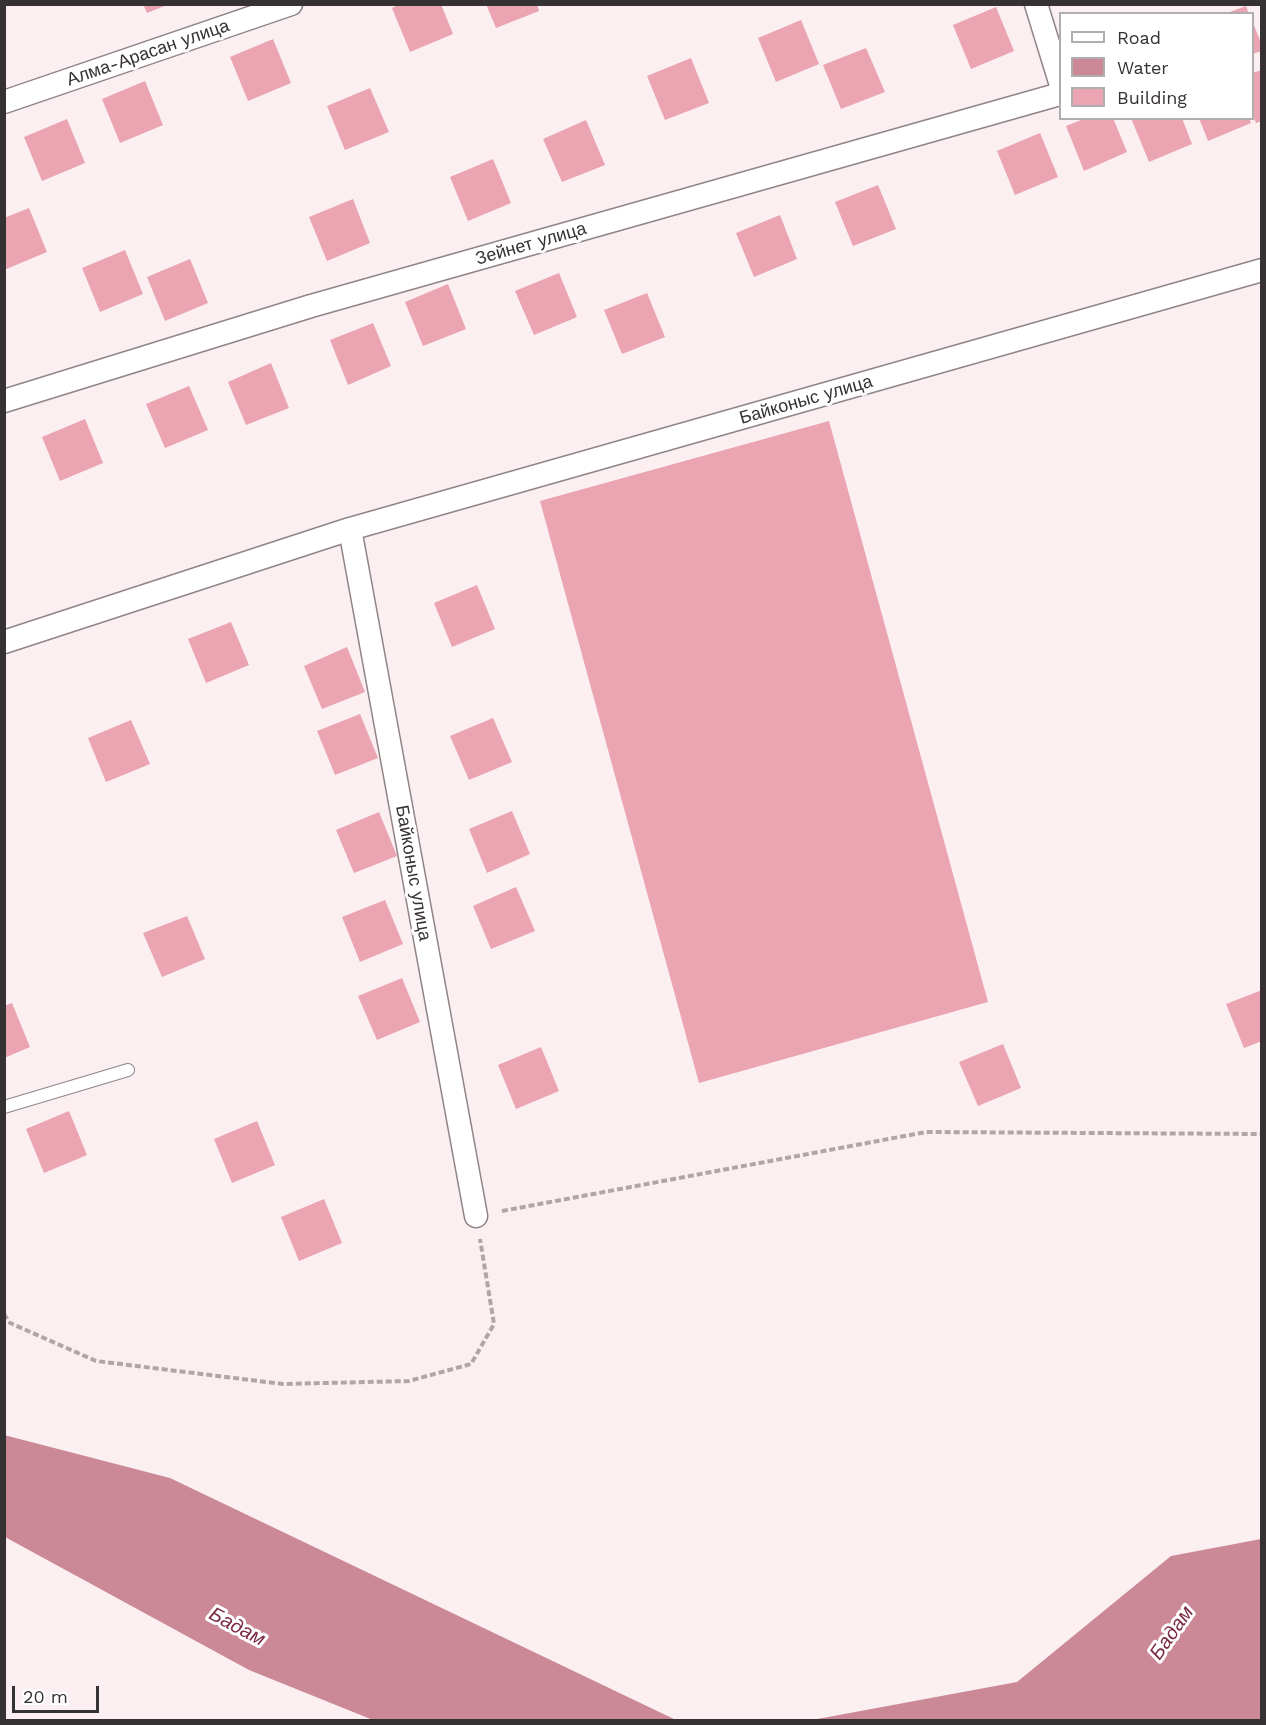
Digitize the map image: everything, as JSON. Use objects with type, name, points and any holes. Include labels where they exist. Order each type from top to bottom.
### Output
[{"type":"street","name":"Алма-Арасан улица","points":[[4,102],[291,4]]},
{"type":"street","points":[[1036,4],[1059,79]]},
{"type":"street","name":"Зейнет улица","points":[[4,401],[311,306],[1059,94]]},
{"type":"street","name":"Байконыс улица","points":[[4,642],[351,529],[1262,270]]},
{"type":"street","name":"Байконыс улица","points":[[351,529],[476,1216]]},
{"type":"lane","points":[[4,1107],[128,1070]]},
{"type":"path","points":[[4,1314],[10,1323],[96,1361],[283,1384],[409,1381],[471,1364],[494,1324],[476,1216],[926,1132],[1262,1134]]},
{"type":"water","name":"Бадам","points":[[4,1435],[170,1478],[676,1720],[373,1720],[249,1670],[5,1537]]},
{"type":"water","name":"Бадам","points":[[1261,1539],[1261,1720],[812,1720],[1017,1682],[1171,1556]]},
{"type":"building","points":[[143,4],[167,4],[167,5],[147,13]]},
{"type":"building","points":[[400,4],[441,4],[453,34],[410,52],[392,8]]},
{"type":"building","points":[[486,4],[537,4],[539,11],[496,28]]},
{"type":"building","points":[[1246,6],[1248,12],[1230,12]]},
{"type":"building","points":[[996,7],[1014,51],[971,69],[953,25]]},
{"type":"building","points":[[801,20],[819,64],[776,82],[758,38]]},
{"type":"building","points":[[1254,25],[1262,45],[1262,51],[1254,53]]},
{"type":"building","points":[[273,39],[291,83],[248,101],[230,57]]},
{"type":"building","points":[[866,48],[885,92],[841,109],[823,65]]},
{"type":"building","points":[[691,58],[709,103],[665,120],[647,76]]},
{"type":"building","points":[[1262,70],[1262,121],[1256,123],[1254,118],[1254,72]]},
{"type":"building","points":[[145,81],[163,125],[120,143],[102,99]]},
{"type":"building","points":[[370,88],[389,132],[345,150],[327,106]]},
{"type":"building","points":[[67,119],[85,163],[42,181],[24,137]]},
{"type":"building","points":[[586,120],[605,165],[562,182],[543,139]]},
{"type":"building","points":[[1081,120],[1114,120],[1127,152],[1084,171],[1066,126]]},
{"type":"building","points":[[1132,120],[1183,120],[1192,144],[1149,162]]},
{"type":"building","points":[[1200,120],[1250,120],[1251,123],[1208,141]]},
{"type":"building","points":[[1040,133],[1058,177],[1015,195],[997,151]]},
{"type":"building","points":[[493,159],[511,203],[468,221],[450,177]]},
{"type":"building","points":[[878,185],[896,229],[853,246],[835,202]]},
{"type":"building","points":[[353,199],[370,243],[327,261],[309,217]]},
{"type":"building","points":[[29,208],[47,252],[4,270],[4,218]]},
{"type":"building","points":[[780,215],[797,259],[754,277],[736,233]]},
{"type":"building","points":[[125,250],[143,294],[100,312],[82,268]]},
{"type":"building","points":[[190,259],[208,303],[165,321],[147,277]]},
{"type":"building","points":[[559,273],[577,317],[534,335],[515,291]]},
{"type":"building","points":[[448,284],[466,329],[423,346],[405,302]]},
{"type":"building","points":[[647,293],[665,337],[622,354],[604,310]]},
{"type":"building","points":[[373,323],[391,366],[348,385],[330,340]]},
{"type":"building","points":[[271,363],[289,408],[246,425],[228,382]]},
{"type":"building","points":[[189,386],[208,430],[165,448],[146,404]]},
{"type":"building","points":[[85,419],[103,463],[60,481],[42,437]]},
{"type":"building","points":[[829,421],[988,1002],[699,1083],[540,501]]},
{"type":"building","points":[[477,585],[495,629],[452,647],[434,603]]},
{"type":"building","points":[[231,622],[249,665],[206,683],[188,639]]},
{"type":"building","points":[[347,647],[365,692],[322,709],[304,666]]},
{"type":"building","points":[[360,714],[378,758],[335,775],[317,731]]},
{"type":"building","points":[[493,718],[512,762],[469,780],[450,736]]},
{"type":"building","points":[[131,720],[150,764],[106,782],[88,738]]},
{"type":"building","points":[[512,811],[530,854],[487,873],[469,829]]},
{"type":"building","points":[[379,812],[397,856],[354,873],[336,830]]},
{"type":"building","points":[[516,887],[535,931],[491,949],[473,906]]},
{"type":"building","points":[[385,900],[403,944],[360,962],[342,917]]},
{"type":"building","points":[[187,916],[205,959],[162,977],[143,933]]},
{"type":"building","points":[[402,978],[420,1022],[377,1040],[358,996]]},
{"type":"building","points":[[1262,990],[1262,1041],[1244,1048],[1226,1004]]},
{"type":"building","points":[[12,1003],[30,1047],[4,1058],[4,1006]]},
{"type":"building","points":[[1003,1044],[1021,1088],[978,1106],[959,1062]]},
{"type":"building","points":[[541,1047],[559,1091],[516,1109],[498,1065]]},
{"type":"building","points":[[69,1111],[87,1155],[44,1173],[26,1129]]},
{"type":"building","points":[[257,1121],[275,1165],[232,1183],[214,1139]]},
{"type":"building","points":[[324,1199],[342,1243],[299,1261],[281,1217]]}]
